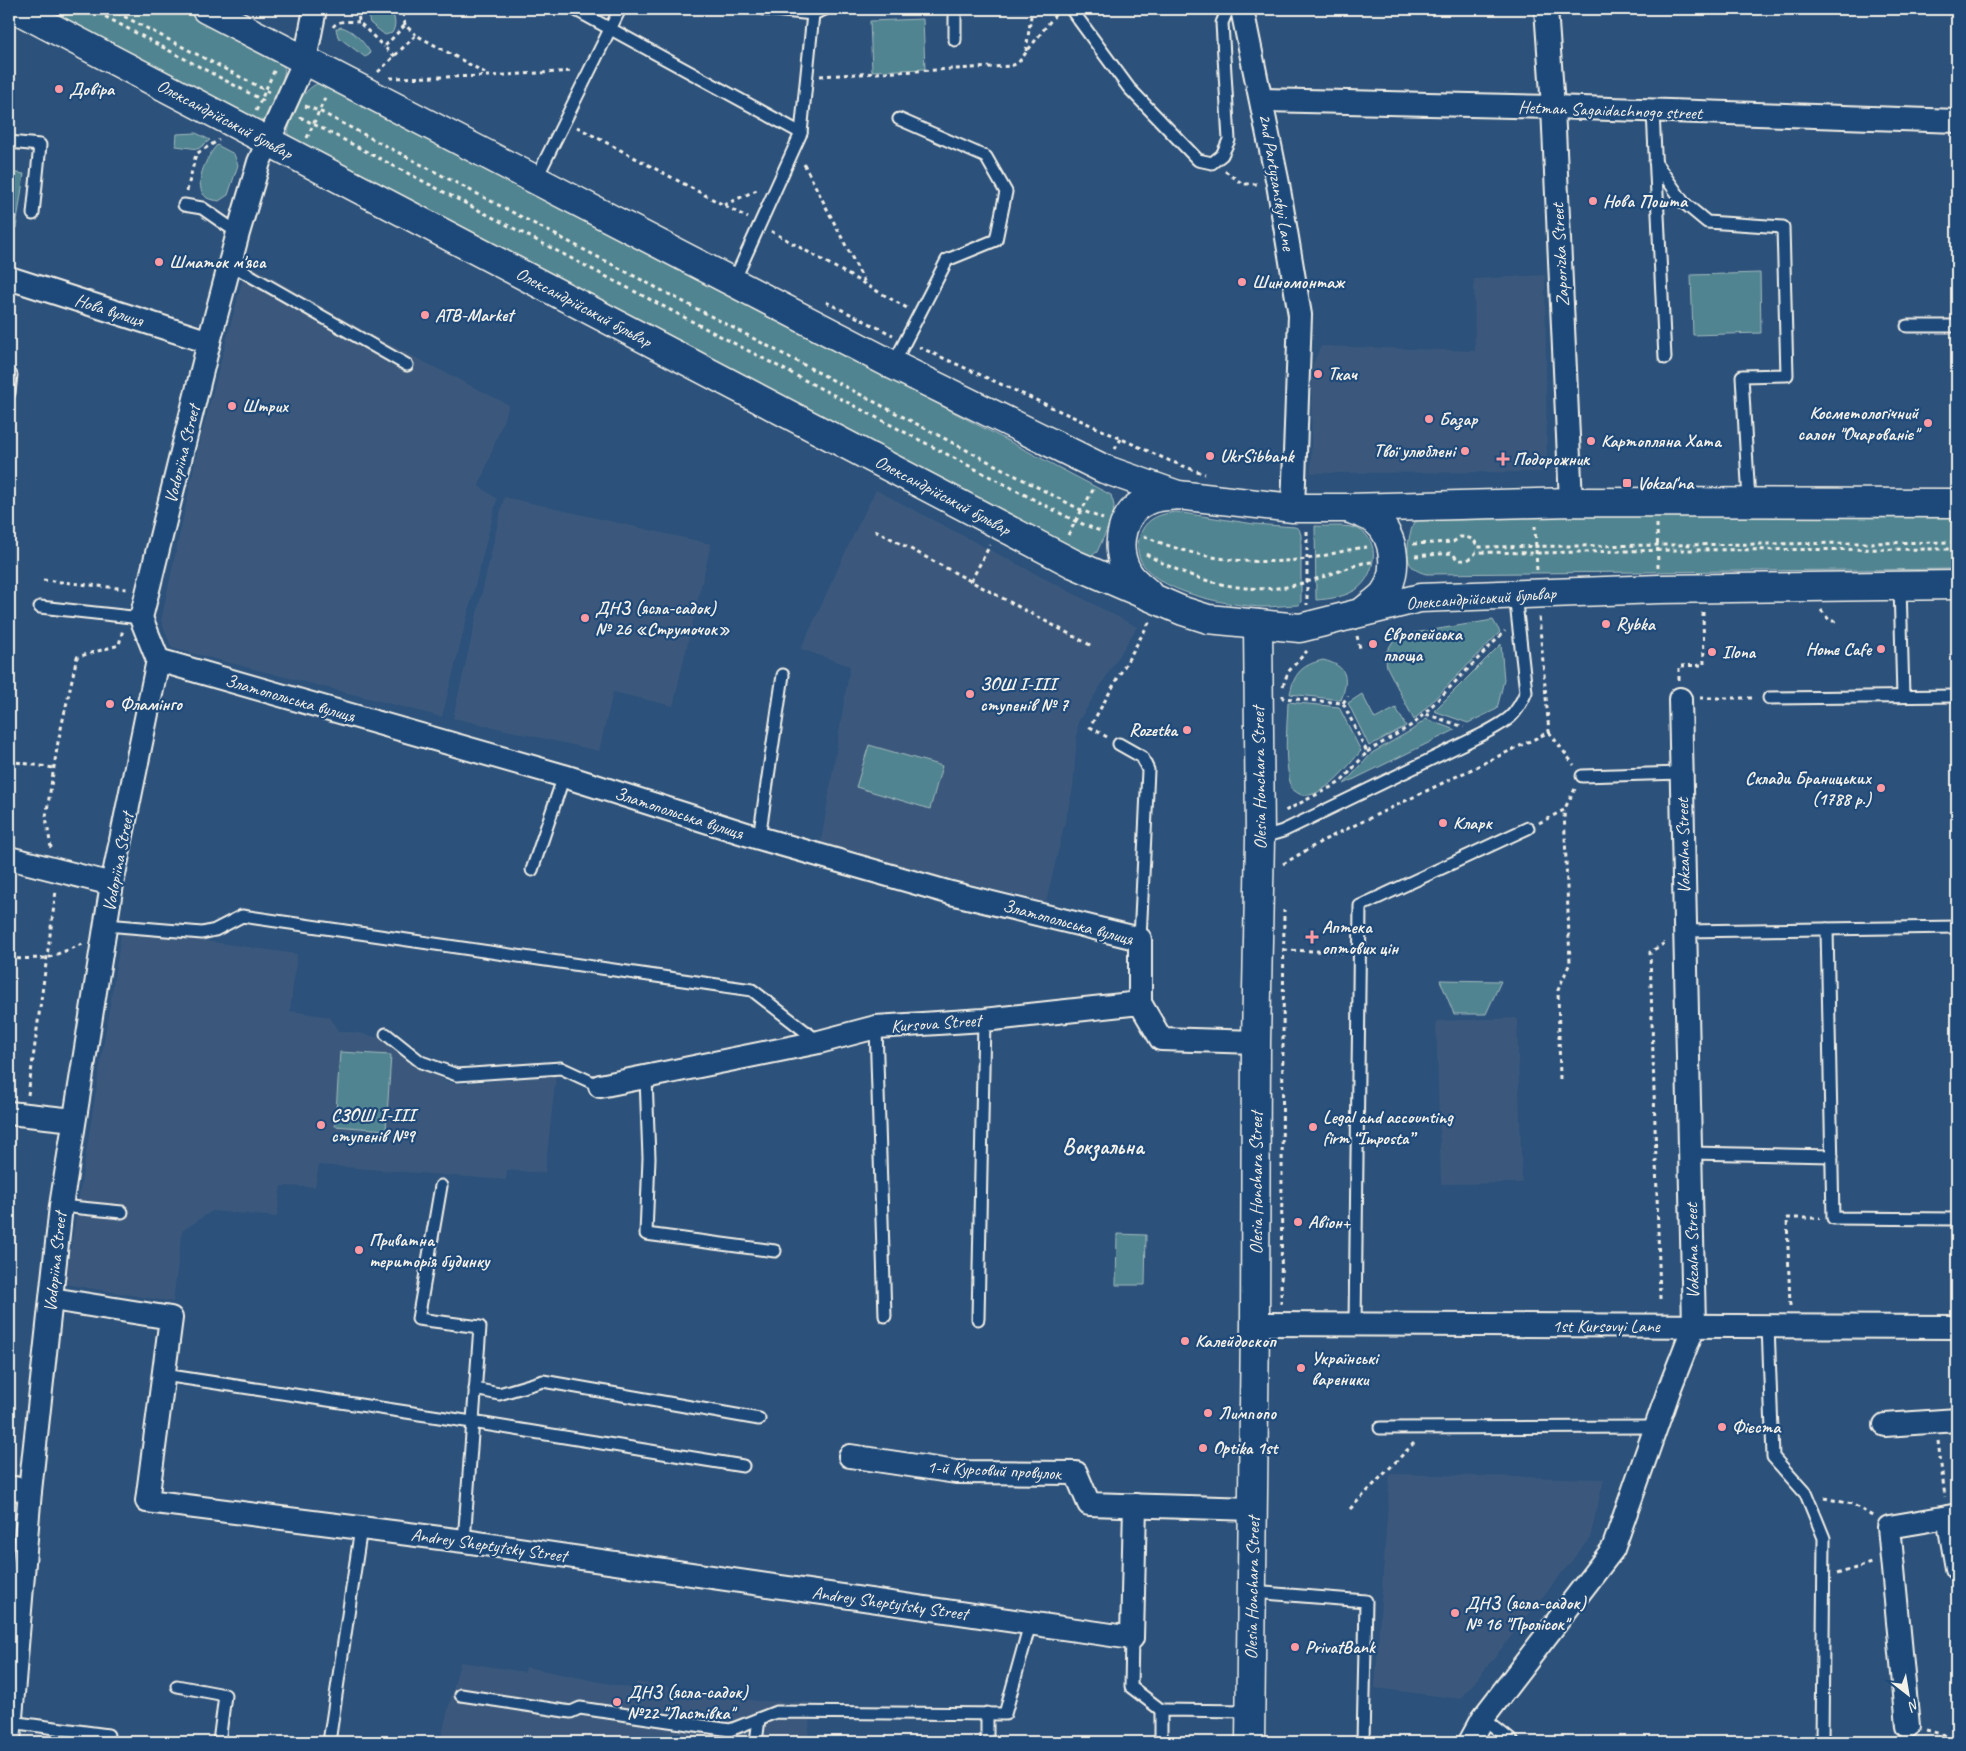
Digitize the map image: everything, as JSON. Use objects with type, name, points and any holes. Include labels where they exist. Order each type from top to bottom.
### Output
[{"type":"main road","name":"Олександрійський бульвар","points":[[16,9],[1065,559],[1152,609],[1183,611],[1208,619],[1300,628],[1365,622],[1420,598],[1517,605],[1659,589],[1957,584]]},
{"type":"main road","points":[[206,9],[893,365],[1104,469],[1178,495]]},
{"type":"main road","points":[[1152,609],[1128,574],[1121,555],[1122,533],[1136,507],[1152,498],[1178,495],[1300,508],[1571,502],[1957,503]]},
{"type":"main road","points":[[1349,508],[1374,519],[1386,531],[1392,552],[1391,580],[1365,622]]},
{"type":"main road","name":"Olesia Honchara Street","points":[[1250,1742],[1256,1042],[1260,838],[1258,624]]},
{"type":"street","name":"Vodopiina Street","points":[[141,618],[238,233],[260,162],[305,60],[315,9]]},
{"type":"street","name":"2nd Partyzanskyi Lane","points":[[1242,9],[1278,184],[1300,315],[1300,508]]},
{"type":"street","name":"Zaporizka Street","points":[[1546,9],[1554,107],[1571,502]]},
{"type":"street","name":"Hetman Sagaidachnogo street","points":[[1262,100],[1554,107],[1654,112],[1957,121]]},
{"type":"street","name":"Нова вулиця","points":[[9,278],[209,342]]},
{"type":"street","points":[[141,618],[158,660]]},
{"type":"street","name":"Vodopiina Street","points":[[9,1732],[20,1489],[52,1300],[61,1206],[112,884],[158,660]]},
{"type":"street","name":"Златопольська вулиця","points":[[158,660],[564,776],[759,838],[951,893],[1140,939],[1140,1003]]},
{"type":"street","name":"Vokzalna Street","points":[[1470,1742],[1483,1718],[1613,1549],[1694,1326],[1680,699]]},
{"type":"street","points":[[9,858],[112,884]]},
{"type":"street","points":[[1140,1003],[1161,1038],[1256,1042]]},
{"type":"street","name":"Kursova Street","points":[[600,1086],[820,1042],[876,1027],[984,1020],[1140,1003]]},
{"type":"street","points":[[9,1113],[74,1120]]},
{"type":"street","name":"Andrey Sheptytsky Street","points":[[52,1300],[171,1318],[147,1501],[464,1541],[1132,1638]]},
{"type":"street","name":"1st Kursovyi Lane","points":[[1255,1324],[1957,1327]]},
{"type":"street","points":[[1885,1425],[1946,1421]]},
{"type":"street","name":"1-й Курсовий провулок","points":[[850,1456],[956,1472],[1076,1473],[1089,1504],[1135,1506]]},
{"type":"street","points":[[1132,1638],[1135,1506],[1253,1509]]},
{"type":"street","points":[[1908,1726],[1889,1527],[1952,1516],[1957,1568]]},
{"type":"lane","points":[[574,9],[801,134]]},
{"type":"lane","points":[[536,179],[620,9]]},
{"type":"lane","points":[[765,9],[813,14],[825,9]]},
{"type":"lane","points":[[955,9],[955,40]]},
{"type":"lane","points":[[1071,9],[1130,88],[1198,160],[1212,163],[1222,155],[1229,140],[1222,23],[1230,9]]},
{"type":"lane","points":[[734,281],[801,134],[813,14]]},
{"type":"lane","points":[[1654,112],[1665,358]]},
{"type":"lane","points":[[893,365],[946,260],[996,240],[1006,192],[986,157],[899,119]]},
{"type":"lane","points":[[9,142],[40,145],[33,214]]},
{"type":"lane","points":[[1655,162],[1684,203],[1707,222],[1783,227],[1787,375],[1742,376],[1749,501]]},
{"type":"lane","points":[[184,205],[202,208],[238,233]]},
{"type":"lane","points":[[230,264],[407,365]]},
{"type":"lane","points":[[1907,326],[1957,326]]},
{"type":"lane","points":[[9,375],[11,375],[9,393]]},
{"type":"lane","points":[[1900,586],[1903,696]]},
{"type":"lane","points":[[1260,838],[1283,831],[1483,734],[1510,719],[1520,706],[1526,692],[1517,605]]},
{"type":"lane","points":[[40,607],[141,618]]},
{"type":"lane","points":[[759,838],[783,675]]},
{"type":"lane","points":[[1769,698],[1957,696]]},
{"type":"lane","points":[[1119,744],[1142,756],[1148,770],[1140,939]]},
{"type":"lane","points":[[1582,776],[1681,773]]},
{"type":"lane","points":[[532,870],[564,776]]},
{"type":"lane","points":[[1355,1325],[1360,906],[1528,828]]},
{"type":"lane","points":[[105,930],[202,933],[215,930],[242,916],[752,990],[820,1042]]},
{"type":"lane","points":[[1685,931],[1957,927]]},
{"type":"lane","points":[[1827,929],[1833,1218],[1957,1219]]},
{"type":"lane","points":[[978,1319],[984,1020]]},
{"type":"lane","points":[[876,1027],[885,1316]]},
{"type":"lane","points":[[386,1034],[421,1062],[457,1075],[561,1068],[600,1086]]},
{"type":"lane","points":[[646,1078],[649,1158],[646,1234],[775,1250]]},
{"type":"lane","points":[[1690,1153],[1832,1156]]},
{"type":"lane","points":[[441,1186],[418,1319],[480,1327],[464,1541]]},
{"type":"lane","points":[[61,1206],[122,1212]]},
{"type":"lane","points":[[1768,1326],[1773,1457],[1806,1494],[1824,1538],[1822,1742]]},
{"type":"lane","points":[[164,1376],[472,1422],[743,1466]]},
{"type":"lane","points":[[475,1389],[499,1394],[543,1381],[759,1419]]},
{"type":"lane","points":[[1380,1428],[1656,1427]]},
{"type":"lane","points":[[329,1742],[361,1528]]},
{"type":"lane","points":[[1252,1592],[1366,1601],[1363,1742]]},
{"type":"lane","points":[[461,1695],[571,1712],[580,1708],[730,1730],[776,1712],[1005,1714],[1030,1624]]},
{"type":"lane","points":[[1132,1638],[1131,1686],[1161,1710],[1250,1711]]},
{"type":"lane","points":[[178,1686],[225,1695],[219,1742]]},
{"type":"lane","points":[[1161,1710],[1161,1742]]},
{"type":"lane","points":[[987,1713],[987,1742]]},
{"type":"lane","points":[[1483,1718],[1513,1742]]},
{"type":"lane","points":[[756,1742],[759,1719]]},
{"type":"lane","points":[[9,1732],[108,1735],[107,1742]]},
{"type":"path","points":[[91,9],[261,100],[313,123],[1075,521],[1148,538],[1200,555],[1236,561],[1307,559],[1351,549],[1392,552],[1452,552],[1457,559],[1467,560],[1472,558],[1476,552],[1957,549]]},
{"type":"path","points":[[110,9],[265,91]]},
{"type":"path","points":[[358,9],[359,22],[395,56]]},
{"type":"path","points":[[400,9],[403,13],[405,25],[416,35],[490,76]]},
{"type":"path","points":[[403,13],[408,9]]},
{"type":"path","points":[[1026,52],[1032,9]]},
{"type":"path","points":[[808,77],[1010,66],[1018,63],[1060,9]]},
{"type":"path","points":[[330,30],[335,23],[359,22]]},
{"type":"path","points":[[384,47],[405,25]]},
{"type":"path","points":[[372,78],[416,35]]},
{"type":"path","points":[[254,115],[276,66]]},
{"type":"path","points":[[382,78],[490,76],[589,70]]},
{"type":"path","points":[[305,141],[327,94]]},
{"type":"path","points":[[319,111],[1081,510],[1122,533],[1177,571],[1202,580],[1254,587],[1284,587],[1307,582],[1392,552],[1453,542],[1460,537],[1472,539],[1477,547],[1957,542]]},
{"type":"path","points":[[564,120],[759,224],[919,314]]},
{"type":"path","points":[[184,205],[196,154],[219,140]]},
{"type":"path","points":[[795,147],[865,284]]},
{"type":"path","points":[[1212,163],[1243,184],[1278,184]]},
{"type":"path","points":[[723,205],[780,179]]},
{"type":"path","points":[[824,301],[905,341],[1170,461],[1213,476]]},
{"type":"path","points":[[1300,508],[1307,559],[1308,650],[1288,672],[1284,682],[1283,698],[1343,704]]},
{"type":"path","points":[[1534,518],[1537,572]]},
{"type":"path","points":[[1657,523],[1658,571]]},
{"type":"path","points":[[875,530],[1092,646]]},
{"type":"path","points":[[971,581],[993,540]]},
{"type":"path","points":[[43,580],[133,590]]},
{"type":"path","points":[[1283,812],[1341,782],[1367,752],[1416,723],[1500,637],[1517,605],[1539,614]]},
{"type":"path","points":[[1119,744],[1090,727],[1152,609]]},
{"type":"path","points":[[1821,610],[1830,621],[1838,621]]},
{"type":"path","points":[[1703,611],[1704,665],[1679,666],[1680,699],[1769,698]]},
{"type":"path","points":[[1360,648],[1355,637],[1365,622]]},
{"type":"path","points":[[1343,704],[1348,696]]},
{"type":"path","points":[[1343,704],[1367,752]]},
{"type":"path","points":[[1426,714],[1483,734]]},
{"type":"path","points":[[1549,732],[1582,776],[1564,810],[1570,963],[1558,990],[1560,1079]]},
{"type":"path","points":[[9,762],[54,768]]},
{"type":"path","points":[[1528,828],[1564,810]]},
{"type":"path","points":[[9,959],[47,958],[105,930]]},
{"type":"path","points":[[1660,1299],[1650,952],[1685,931]]},
{"type":"path","points":[[1284,950],[1359,952]]},
{"type":"path","points":[[1791,1312],[1787,1218],[1833,1218]]},
{"type":"path","points":[[1946,1421],[1952,1516]]},
{"type":"path","points":[[1350,1509],[1428,1428]]},
{"type":"path","points":[[1806,1494],[1852,1504],[1889,1527]]},
{"type":"path","points":[[1824,1578],[1892,1557]]},
{"type":"path","points":[[1908,1726],[1948,1736],[1957,1733]]},
{"type":"shaded area","points":[[247,263],[377,338],[509,405],[479,486],[497,499],[442,717],[172,648],[161,621],[199,444]]},
{"type":"shaded area","name":"Базар","points":[[1545,275],[1547,472],[1311,473],[1312,366],[1321,346],[1475,351],[1474,279]]},
{"type":"shaded area","name":"ЗОШ І-ІІІ ступенів № 7","points":[[876,490],[1137,627],[1078,722],[1073,788],[1046,902],[923,872],[821,842],[850,666],[801,649]]},
{"type":"shaded area","name":"ДНЗ (ясла-садок) № 26 «Струмочок»","points":[[504,497],[711,544],[673,706],[613,692],[599,751],[453,718]]},
{"type":"shaded area","name":"СЗОШ І-ІІІ ступенів №9","points":[[122,929],[297,954],[290,1011],[330,1017],[338,1031],[359,1033],[389,1040],[399,1050],[448,1082],[458,1084],[556,1075],[545,1173],[507,1170],[506,1180],[319,1165],[315,1187],[281,1186],[277,1217],[212,1211],[182,1231],[173,1302],[65,1284]]},
{"type":"shaded area","points":[[1517,1018],[1522,1183],[1441,1184],[1436,1021]]},
{"type":"shaded area","name":"ДНЗ (ясла-садок) № 16 \"Пролісок\"","points":[[1390,1474],[1604,1479],[1590,1538],[1461,1699],[1375,1688]]},
{"type":"shaded area","name":"ДНЗ (ясла-садок) №22 \"Ластівка\"","points":[[460,1662],[525,1672],[526,1667],[635,1689],[637,1682],[757,1701],[811,1702],[808,1742],[440,1742]]},
{"type":"green space","points":[[42,9],[185,9],[275,55],[285,69],[283,79],[265,118],[261,122]]},
{"type":"green space","points":[[366,9],[390,9],[395,21],[392,33],[385,35],[370,23]]},
{"type":"green space","points":[[923,19],[925,69],[872,71],[870,21]]},
{"type":"green space","points":[[341,27],[357,36],[370,52],[369,55],[365,57],[338,37],[336,29]]},
{"type":"green space","points":[[319,83],[327,83],[1111,495],[1114,505],[1113,516],[1097,552],[1088,558],[288,138],[290,122],[301,98],[312,86]]},
{"type":"green space","points":[[196,133],[210,140],[198,149],[176,146],[177,134]]},
{"type":"green space","points":[[217,145],[234,154],[238,165],[228,195],[219,201],[207,198],[202,193],[200,186],[205,163]]},
{"type":"green space","points":[[9,172],[24,174],[16,228],[9,227]]},
{"type":"green space","points":[[1760,273],[1761,333],[1693,335],[1691,275]]},
{"type":"green space","points":[[1176,512],[1299,529],[1301,535],[1301,603],[1299,605],[1264,607],[1227,603],[1182,591],[1162,581],[1146,569],[1138,554],[1140,535],[1146,525],[1154,518]]},
{"type":"green space","points":[[1957,515],[1957,569],[1426,574],[1414,568],[1408,558],[1411,530],[1415,522],[1423,519],[1590,516]]},
{"type":"green space","points":[[1315,526],[1353,527],[1366,534],[1373,549],[1372,567],[1368,576],[1357,589],[1342,596],[1316,600]]},
{"type":"green space","points":[[1493,620],[1500,632],[1414,720],[1387,667],[1385,654],[1395,638],[1408,634]]},
{"type":"green space","points":[[1501,644],[1504,680],[1497,709],[1468,723],[1434,711]]},
{"type":"green space","points":[[1323,660],[1342,669],[1345,685],[1341,700],[1290,694],[1294,681],[1300,671],[1310,664]]},
{"type":"green space","points":[[1362,694],[1375,719],[1396,708],[1406,726],[1369,746],[1348,703]]},
{"type":"green space","points":[[1288,702],[1339,707],[1361,751],[1327,787],[1310,795],[1301,795],[1292,789],[1289,778],[1286,746]]},
{"type":"green space","points":[[1426,719],[1455,730],[1344,784],[1372,753],[1412,730]]},
{"type":"green space","points":[[869,745],[942,766],[930,809],[856,787]]},
{"type":"green space","points":[[1440,980],[1501,981],[1486,1014],[1454,1014]]},
{"type":"green space","points":[[340,1052],[391,1055],[386,1130],[335,1126]]},
{"type":"green space","points":[[1117,1234],[1146,1235],[1145,1285],[1116,1285]]},
{"type":"place","name":"Довіра","points":[[59,89]]},
{"type":"place","name":"Нова Пошта","points":[[1593,201]]},
{"type":"place","name":"Шматок м'яса","points":[[159,262]]},
{"type":"place","name":"Шиномонтаж","points":[[1242,282]]},
{"type":"place","name":"ATB-Market","points":[[425,315]]},
{"type":"place","name":"Ткач","points":[[1318,374]]},
{"type":"place","name":"Штрих","points":[[232,406]]},
{"type":"place","name":"Базар","points":[[1429,419]]},
{"type":"place","name":"Косметологічний салон \"Очарованіє\"","points":[[1928,423]]},
{"type":"place","name":"Картопляна Хата","points":[[1591,441]]},
{"type":"place","name":"Твої улюблені","points":[[1465,451]]},
{"type":"place","name":"UkrSibbank","points":[[1210,456]]},
{"type":"place","name":"Подорожник","points":[[1503,459]]},
{"type":"place","name":"Vokzal'na","points":[[1627,483]]},
{"type":"place","name":"ДНЗ (ясла-садок) № 26 «Струмочок»","points":[[585,618]]},
{"type":"place","name":"Rybka","points":[[1606,624]]},
{"type":"place","name":"Європейська площа","points":[[1373,644]]},
{"type":"place","name":"Home Cafe","points":[[1881,649]]},
{"type":"place","name":"Ilona","points":[[1712,652]]},
{"type":"place","name":"ЗОШ І-ІІІ ступенів № 7","points":[[970,694]]},
{"type":"place","name":"Фламінго","points":[[110,704]]},
{"type":"place","name":"Rozetka","points":[[1187,730]]},
{"type":"place","name":"Склади Браницьких (1788 р.)","points":[[1881,788]]},
{"type":"place","name":"Кларк","points":[[1443,823]]},
{"type":"place","name":"Аптека оптових цін","points":[[1312,937]]},
{"type":"place","name":"СЗОШ І-ІІІ ступенів №9","points":[[321,1125]]},
{"type":"place","name":"Legal and accounting firm “Imposta”","points":[[1313,1127]]},
{"type":"place","name":"Авіон+","points":[[1298,1222]]},
{"type":"place","name":"Приватна територія будинку","points":[[359,1250]]},
{"type":"place","name":"Калейдоскоп","points":[[1185,1341]]},
{"type":"place","name":"Українські вареники","points":[[1301,1368]]},
{"type":"place","name":"Лимпопо","points":[[1208,1413]]},
{"type":"place","name":"Фієста","points":[[1722,1427]]},
{"type":"place","name":"Оptika 1st","points":[[1203,1448]]},
{"type":"place","name":"ДНЗ (ясла-садок) № 16 \"Пролісок\"","points":[[1455,1613]]},
{"type":"place","name":"PrivatBank","points":[[1295,1647]]},
{"type":"place","name":"ДНЗ (ясла-садок) №22 \"Ластівка\"","points":[[617,1702]]},
{"type":"district","name":"Вокзальна","points":[[1103,1147]]}]
